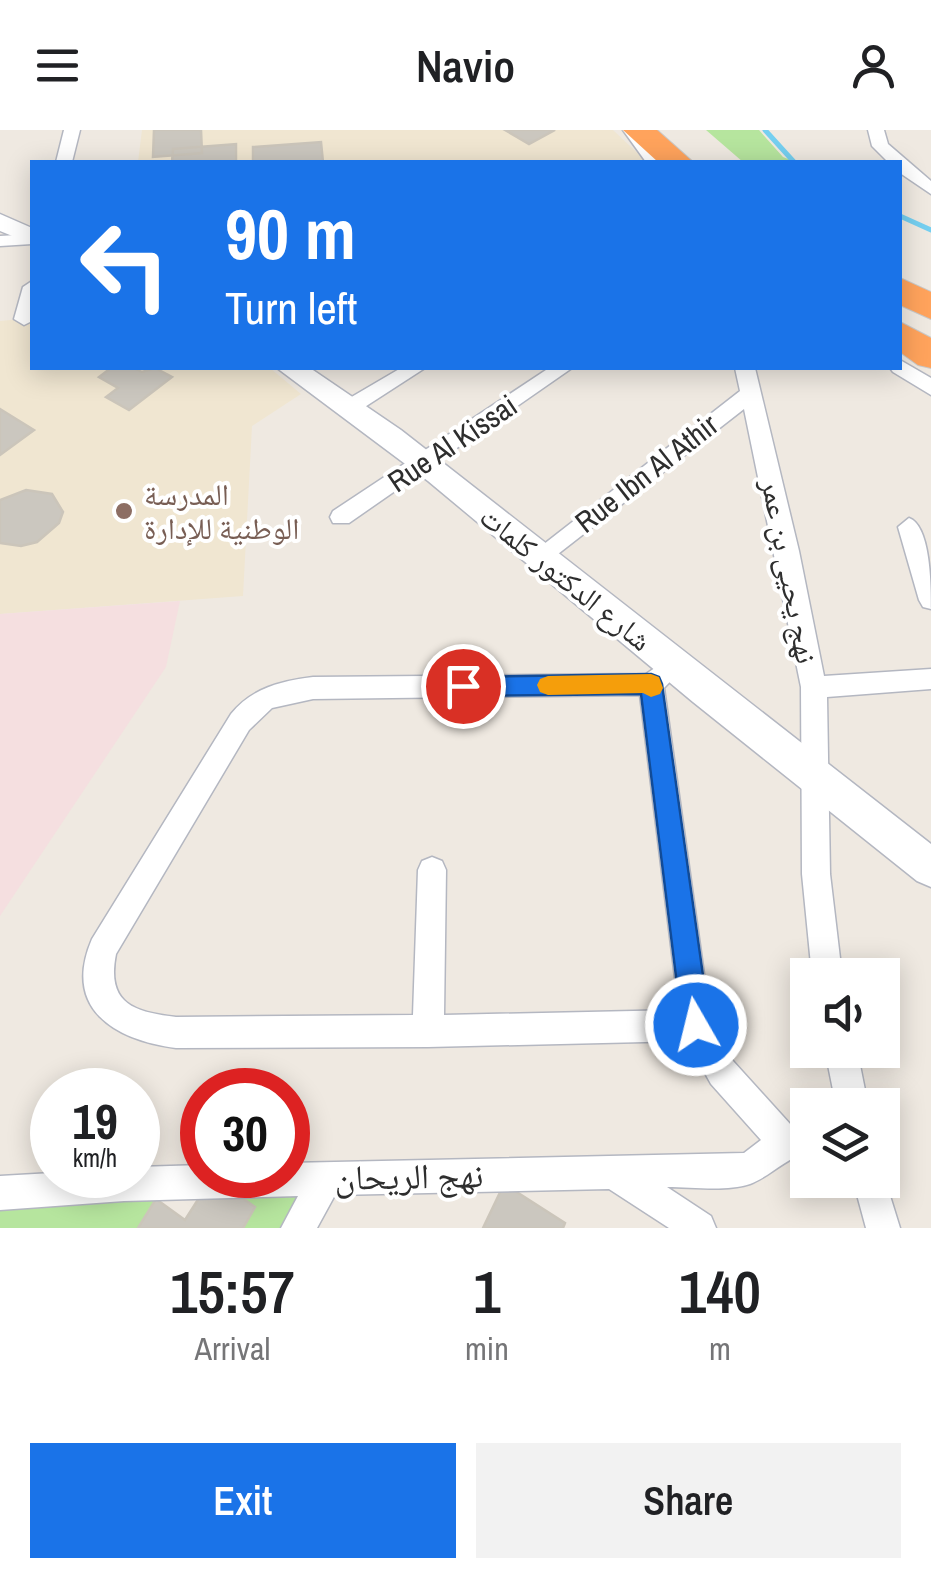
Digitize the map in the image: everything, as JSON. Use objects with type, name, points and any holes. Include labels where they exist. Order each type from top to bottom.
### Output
[{"type":"highway","points":[[635,130],[683,156]]},
{"type":"highway","points":[[902,290],[931,308]]},
{"type":"highway","points":[[902,301],[931,320]]},
{"type":"highway","points":[[902,321],[931,341]]},
{"type":"highway","points":[[902,335],[931,356]]},
{"type":"street","points":[[64,160],[72,130]]},
{"type":"street","points":[[876,130],[880,146],[894,160]]},
{"type":"street","points":[[902,167],[931,188]]},
{"type":"street","points":[[0,221],[30,237]]},
{"type":"street","points":[[0,240],[30,238]]},
{"type":"street","points":[[24,319],[30,296]]},
{"type":"street","points":[[902,367],[931,388]]},
{"type":"street","name":"شارع الدكتور كلمات","points":[[294,370],[350,407],[541,555],[662,675],[816,778],[931,868]]},
{"type":"street","points":[[350,407],[411,370]]},
{"type":"street","name":"Rue Al Kissai","points":[[342,517],[559,370]]},
{"type":"street","name":"نهج يحيى بن عمر","points":[[746,370],[788,550],[814,688],[816,874],[825,958]]},
{"type":"street","name":"Rue Ibn Al Athir","points":[[541,555],[752,393]]},
{"type":"street","points":[[909,527],[931,600]]},
{"type":"street","points":[[696,1025],[428,1032],[163,1031],[138,1026],[107,1006],[97,978],[98,966],[102,949],[240,722],[261,700],[285,690],[313,688],[662,675],[696,1025],[708,1056],[722,1076],[790,1135]]},
{"type":"street","points":[[814,688],[931,679]]},
{"type":"street","points":[[428,1032],[432,870]]},
{"type":"street","name":"نهج الريحان","points":[[0,1193],[124,1184],[745,1170],[790,1142]]},
{"type":"street","points":[[613,1172],[699,1228]]},
{"type":"street","points":[[298,1228],[327,1178]]},
{"type":"street","points":[[875,1198],[883,1228]]},
{"type":"shaded area","points":[[142,130],[613,130],[645,160],[138,160]]},
{"type":"shaded area","name":"المدرسة الوطنية للإدارة","points":[[30,318],[30,370],[272,370],[301,394],[252,426],[243,596],[0,614],[0,321]]},
{"type":"shaded area","points":[[180,601],[166,667],[0,916],[0,614]]},
{"type":"green space","points":[[706,130],[759,130],[783,157],[791,160],[741,160]]},
{"type":"green space","points":[[199,1198],[300,1198],[283,1228],[0,1228],[0,1208],[156,1199],[185,1220]]},
{"type":"building","points":[[154,130],[201,130],[202,153],[153,157]]},
{"type":"building","points":[[505,130],[555,130],[529,144]]},
{"type":"building","points":[[321,142],[323,160],[253,160],[253,147]]},
{"type":"building","points":[[236,144],[236,160],[172,160],[173,149]]},
{"type":"building","points":[[108,370],[159,370],[172,377],[129,410],[106,397],[118,388],[99,377]]},
{"type":"building","points":[[0,409],[34,430],[0,455]]},
{"type":"building","points":[[26,490],[52,494],[63,512],[59,523],[37,542],[21,546],[0,543],[0,500]]},
{"type":"building","points":[[504,1184],[565,1223],[563,1228],[483,1228]]},
{"type":"building","points":[[199,1198],[242,1198],[255,1207],[243,1228],[138,1228],[156,1199],[185,1220]]},
{"type":"waterway","points":[[765,130],[792,160]]},
{"type":"waterway","points":[[902,217],[931,230]]},
{"type":"slow traffic","points":[[548,685],[651,684],[651,688]]},
{"type":"place","name":"المدرسة الوطنية للإدارة","points":[[124,511]]},
{"type":"route","points":[[463,686],[651,684],[696,1025]]}]
